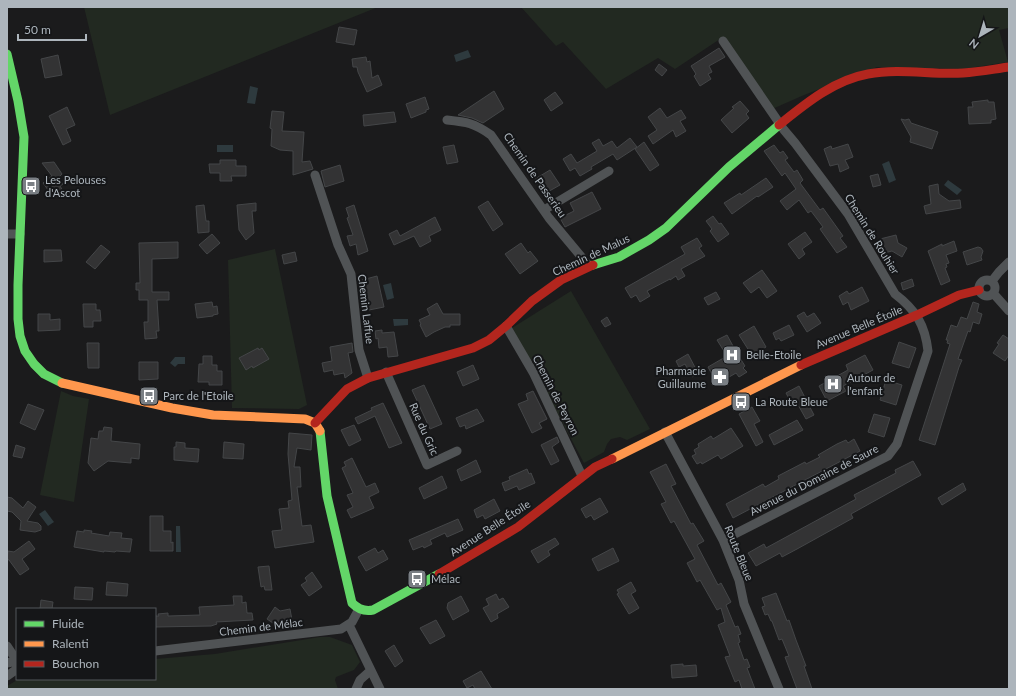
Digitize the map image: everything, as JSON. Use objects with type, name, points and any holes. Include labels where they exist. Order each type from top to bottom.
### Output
[{"type":"street","points":[[723,40],[780,125]]},
{"type":"street","points":[[7,54],[22,120],[24,136],[18,297],[19,326],[24,350],[39,371],[59,383],[212,415],[302,419],[315,423],[320,430],[327,496],[343,567],[352,603],[359,609],[349,625],[380,689]]},
{"type":"street","name":"Chemin de Malus","points":[[315,423],[347,389],[368,378],[386,372],[473,348],[489,340],[532,301],[561,280],[589,266],[618,257],[649,240],[666,228],[729,167],[780,125],[815,98],[843,82],[868,74],[901,71],[963,73],[1009,67]]},
{"type":"street","name":"Chemin de Passerieu","points":[[447,120],[464,121],[478,126],[491,135],[566,240],[589,266]]},
{"type":"street","name":"Chemin de Rouhier","points":[[780,125],[848,214],[895,294],[906,302],[917,315]]},
{"type":"street","points":[[544,210],[609,171]]},
{"type":"street","name":"Chemin Laffue","points":[[315,175],[338,245],[351,274],[359,350],[368,378]]},
{"type":"street","points":[[7,234],[20,234]]},
{"type":"street","points":[[992,281],[1009,262]]},
{"type":"street","points":[[992,281],[982,281],[979,285],[979,290],[984,296],[993,294]]},
{"type":"street","points":[[992,281],[995,287],[993,294]]},
{"type":"street","name":"Avenue Belle Étoile","points":[[359,609],[368,611],[376,609],[503,536],[536,514],[595,467],[796,367],[917,315],[959,295],[979,290]]},
{"type":"street","points":[[993,294],[1009,310]]},
{"type":"street","name":"Avenue du Domaine de Saure","points":[[723,540],[888,456],[897,444],[928,351],[927,340],[917,315]]},
{"type":"street","name":"Chemin de Peyron","points":[[506,326],[534,374],[582,476]]},
{"type":"street","name":"Rue du Gric","points":[[386,372],[427,465],[457,451]]},
{"type":"street","name":"Route Bleue","points":[[664,432],[723,540],[739,580],[744,604],[779,689]]},
{"type":"street","name":"Chemin de Mélac","points":[[156,651],[341,629],[349,625]]},
{"type":"street","points":[[7,646],[16,660]]},
{"type":"street","points":[[7,676],[16,670]]},
{"type":"street","points":[[356,689],[360,680],[370,671]]},
{"type":"shaded area","points":[[84,7],[378,7],[110,115]]},
{"type":"shaded area","points":[[521,7],[1009,7],[1009,28],[999,30],[1008,62],[963,69],[877,67],[804,95],[770,110],[720,39],[675,69],[658,58],[606,89],[563,42],[556,46]]},
{"type":"shaded area","points":[[468,50],[471,57],[456,62],[454,55]]},
{"type":"shaded area","points":[[250,86],[258,88],[255,104],[247,103]]},
{"type":"shaded area","points":[[217,145],[233,145],[233,152],[217,152]]},
{"type":"shaded area","points":[[889,161],[896,180],[889,183],[882,164]]},
{"type":"shaded area","points":[[948,180],[962,190],[957,195],[944,185]]},
{"type":"shaded area","points":[[275,249],[307,405],[299,409],[232,408],[228,260]]},
{"type":"shaded area","points":[[391,283],[394,298],[387,300],[383,285]]},
{"type":"shaded area","points":[[571,291],[650,429],[627,440],[620,437],[611,439],[604,452],[584,463],[512,328]]},
{"type":"shaded area","points":[[393,319],[408,319],[408,325],[394,326]]},
{"type":"shaded area","points":[[175,357],[185,357],[185,364],[178,364],[175,367],[170,363]]},
{"type":"shaded area","points":[[61,391],[73,396],[89,399],[74,502],[40,495]]},
{"type":"shaded area","points":[[45,510],[54,522],[48,526],[39,514]]},
{"type":"shaded area","points":[[176,526],[180,526],[181,552],[176,552]]},
{"type":"shaded area","points":[[320,637],[330,637],[352,645],[360,662],[354,670],[336,677],[335,680],[338,689],[7,689],[7,686],[17,680],[156,680],[156,659],[215,654]]},
{"type":"building","points":[[339,27],[357,30],[354,45],[336,42]]},
{"type":"building","points":[[719,48],[725,57],[709,66],[712,72],[708,74],[711,79],[700,86],[694,76],[696,74],[691,66]]},
{"type":"building","points":[[58,55],[62,75],[45,78],[41,59]]},
{"type":"building","points":[[366,57],[367,62],[370,61],[372,78],[378,75],[382,85],[367,92],[357,67],[353,67],[352,59]]},
{"type":"building","points":[[659,64],[667,70],[662,76],[655,70]]},
{"type":"building","points":[[494,91],[504,109],[483,123],[472,118],[458,115]]},
{"type":"building","points":[[555,92],[563,103],[551,111],[544,100]]},
{"type":"building","points":[[425,97],[429,109],[426,110],[426,112],[411,118],[406,104]]},
{"type":"building","points":[[988,100],[988,102],[994,102],[996,119],[991,120],[991,123],[969,124],[968,107],[973,107],[972,102]]},
{"type":"building","points":[[740,101],[749,111],[746,114],[749,118],[732,133],[721,120],[734,108],[732,107]]},
{"type":"building","points":[[67,107],[75,125],[66,129],[71,141],[63,145],[49,116]]},
{"type":"building","points":[[660,108],[667,118],[681,110],[686,118],[680,121],[686,131],[676,137],[673,130],[653,144],[648,136],[657,130],[648,117]]},
{"type":"building","points":[[272,111],[284,112],[282,131],[304,132],[302,162],[310,161],[313,169],[293,175],[293,151],[280,150],[271,146],[272,129],[270,128]]},
{"type":"building","points":[[394,112],[396,122],[364,126],[363,115]]},
{"type":"building","points":[[901,119],[909,119],[911,123],[938,132],[932,149],[910,142],[911,137]]},
{"type":"building","points":[[630,138],[637,147],[617,160],[613,154],[591,167],[592,169],[580,176],[575,168],[570,171],[563,159],[571,154],[577,163],[597,151],[592,143],[599,139],[603,146],[612,141],[617,148]]},
{"type":"building","points":[[644,142],[659,165],[650,171],[635,149]]},
{"type":"building","points":[[848,144],[853,157],[845,160],[849,168],[840,172],[838,164],[830,166],[824,149],[831,146],[832,149]]},
{"type":"building","points":[[454,145],[458,162],[447,164],[443,147]]},
{"type":"building","points":[[774,145],[780,153],[783,151],[788,158],[785,160],[794,172],[797,170],[803,180],[800,183],[820,210],[823,208],[843,236],[840,238],[847,247],[837,253],[820,229],[823,227],[811,211],[808,213],[799,200],[787,210],[780,201],[796,189],[785,173],[782,176],[764,151]]},
{"type":"building","points":[[220,160],[236,160],[236,166],[246,166],[246,176],[231,176],[232,181],[220,181],[220,173],[210,173],[209,164],[220,164]]},
{"type":"building","points":[[54,162],[62,174],[58,178],[63,184],[60,186],[63,191],[56,197],[53,192],[51,194],[43,183],[52,176],[42,163]]},
{"type":"building","points":[[340,165],[344,181],[325,187],[321,171]]},
{"type":"building","points":[[550,170],[560,185],[544,194],[535,179]]},
{"type":"building","points":[[878,174],[881,185],[873,187],[870,176]]},
{"type":"building","points":[[766,178],[773,187],[758,197],[757,196],[732,214],[724,203],[740,193],[741,195]]},
{"type":"building","points":[[938,184],[939,194],[949,201],[960,200],[961,208],[926,214],[924,206],[931,204],[929,186]]},
{"type":"building","points":[[592,192],[601,209],[565,227],[560,218],[574,211],[570,203]]},
{"type":"building","points":[[488,201],[503,224],[493,231],[478,207]]},
{"type":"building","points":[[256,203],[256,211],[252,211],[254,233],[246,240],[239,230],[237,205]]},
{"type":"building","points":[[204,205],[206,221],[209,221],[209,232],[198,233],[196,206]]},
{"type":"building","points":[[354,205],[368,251],[358,255],[356,244],[350,246],[347,236],[353,235],[347,218],[349,217],[346,208]]},
{"type":"building","points":[[713,216],[719,224],[721,223],[729,234],[718,242],[710,231],[712,229],[706,221]]},
{"type":"building","points":[[435,217],[441,230],[429,236],[431,241],[420,247],[414,236],[394,245],[389,234],[397,230],[400,236]]},
{"type":"building","points":[[805,232],[812,242],[802,249],[805,254],[799,259],[788,244]]},
{"type":"building","points":[[212,234],[220,243],[207,254],[199,245]]},
{"type":"building","points":[[896,235],[898,243],[907,248],[902,257],[892,251],[884,253],[880,239]]},
{"type":"building","points":[[697,238],[702,246],[699,248],[705,256],[681,269],[685,276],[678,280],[676,276],[647,291],[650,296],[640,302],[636,295],[631,298],[625,288],[685,254],[681,247]]},
{"type":"building","points":[[954,241],[957,251],[946,255],[949,263],[946,264],[947,267],[945,268],[950,281],[941,285],[928,251],[942,244],[942,246]]},
{"type":"building","points":[[178,242],[178,258],[152,259],[152,292],[169,292],[169,300],[157,300],[159,331],[156,331],[157,338],[145,339],[144,322],[148,322],[148,300],[139,300],[139,290],[136,290],[136,283],[140,283],[139,243]]},
{"type":"building","points":[[521,243],[528,253],[530,251],[538,261],[520,274],[505,254]]},
{"type":"building","points":[[101,245],[110,252],[95,269],[86,262]]},
{"type":"building","points":[[978,247],[983,251],[981,257],[982,260],[967,265],[963,252]]},
{"type":"building","points":[[44,250],[61,250],[62,261],[44,262]]},
{"type":"building","points":[[295,252],[297,261],[284,264],[282,255]]},
{"type":"building","points":[[762,270],[777,291],[767,298],[759,287],[751,293],[743,283]]},
{"type":"building","points":[[377,276],[384,307],[369,310],[362,280]]},
{"type":"building","points":[[912,279],[914,286],[903,290],[901,283]]},
{"type":"building","points":[[862,287],[869,301],[851,310],[848,302],[843,305],[839,296],[847,291],[849,294]]},
{"type":"building","points":[[716,292],[720,299],[708,305],[704,298]]},
{"type":"building","points":[[212,302],[213,307],[217,306],[218,314],[197,318],[195,304]]},
{"type":"building","points":[[973,302],[979,304],[977,312],[982,314],[979,324],[973,322],[970,332],[968,331],[958,359],[962,360],[935,445],[919,440],[950,344],[947,343],[948,340],[946,340],[951,325],[957,327],[961,317],[967,319]]},
{"type":"building","points":[[437,303],[443,314],[460,314],[460,325],[450,325],[450,327],[445,327],[426,337],[419,320],[430,315],[427,309]]},
{"type":"building","points":[[83,304],[96,304],[96,310],[100,310],[101,321],[93,321],[93,327],[84,327]]},
{"type":"building","points":[[804,312],[807,317],[814,313],[821,323],[807,332],[797,316]]},
{"type":"building","points":[[38,314],[50,314],[50,320],[60,319],[60,330],[38,331]]},
{"type":"building","points":[[607,317],[611,324],[605,327],[601,321]]},
{"type":"building","points":[[789,325],[794,335],[781,341],[779,338],[776,340],[773,333]]},
{"type":"building","points":[[754,326],[766,347],[753,357],[739,335]]},
{"type":"building","points":[[382,330],[382,333],[394,332],[398,356],[388,357],[387,347],[379,348],[378,338],[376,339],[375,331]]},
{"type":"building","points":[[727,335],[733,346],[730,347],[737,360],[740,358],[745,366],[743,368],[747,372],[739,377],[736,373],[717,384],[708,367],[727,356],[717,340]]},
{"type":"building","points":[[1003,335],[1009,339],[1009,355],[1005,361],[993,353],[999,344],[997,343]]},
{"type":"building","points":[[899,342],[916,348],[909,368],[892,363]]},
{"type":"building","points":[[87,343],[99,343],[99,368],[88,368]]},
{"type":"building","points":[[352,343],[353,352],[348,353],[352,373],[345,378],[344,373],[334,375],[333,370],[324,372],[322,363],[332,361],[330,347]]},
{"type":"building","points":[[258,348],[259,350],[262,348],[269,359],[253,368],[252,366],[246,370],[239,358]]},
{"type":"building","points":[[688,354],[698,373],[692,377],[685,364],[679,367],[676,361]]},
{"type":"building","points":[[865,355],[873,370],[843,386],[846,391],[827,401],[819,386],[848,370],[846,365]]},
{"type":"building","points":[[203,356],[212,356],[212,365],[217,365],[217,371],[222,371],[222,385],[209,385],[209,382],[198,382],[199,364],[203,364]]},
{"type":"building","points":[[139,362],[158,362],[158,379],[139,380]]},
{"type":"building","points":[[473,365],[479,379],[463,386],[457,372]]},
{"type":"building","points":[[886,380],[902,385],[896,405],[880,400]]},
{"type":"building","points":[[424,385],[442,424],[430,429],[412,390]]},
{"type":"building","points":[[799,386],[814,415],[806,419],[797,403],[793,406],[786,393]]},
{"type":"building","points":[[533,391],[547,419],[539,423],[542,428],[532,433],[518,404],[528,400],[526,394]]},
{"type":"building","points":[[383,403],[402,443],[389,448],[375,416],[358,424],[355,418],[372,410],[371,408]]},
{"type":"building","points":[[28,404],[44,410],[35,430],[20,423]]},
{"type":"building","points":[[752,407],[760,421],[754,424],[763,442],[756,446],[739,414]]},
{"type":"building","points":[[477,409],[484,421],[466,429],[465,425],[460,427],[456,418]]},
{"type":"building","points":[[874,414],[890,418],[884,437],[868,432]]},
{"type":"building","points":[[797,420],[803,430],[774,445],[769,435]]},
{"type":"building","points":[[354,425],[361,440],[349,446],[341,430]]},
{"type":"building","points":[[104,427],[112,428],[111,441],[140,444],[139,459],[131,458],[131,463],[108,461],[94,471],[88,463],[91,438],[98,439],[99,431],[103,431]]},
{"type":"building","points":[[731,428],[743,446],[721,459],[718,455],[702,464],[701,462],[697,464],[692,456],[696,454],[694,450],[699,447],[698,444],[711,436],[713,439]]},
{"type":"building","points":[[289,433],[312,435],[311,450],[297,448],[294,467],[300,467],[301,487],[297,487],[302,526],[311,525],[314,542],[275,548],[272,531],[282,530],[279,509],[289,508],[288,501],[292,500],[288,454]]},
{"type":"building","points":[[557,437],[559,442],[552,447],[559,461],[551,465],[541,445]]},
{"type":"building","points":[[854,439],[860,451],[733,518],[726,504],[763,484],[765,487],[779,479],[778,476],[805,462],[806,464],[820,457],[818,455],[837,444],[846,440],[848,443]]},
{"type":"building","points":[[176,442],[185,443],[185,448],[199,449],[198,462],[174,460],[174,447],[176,447]]},
{"type":"building","points":[[224,442],[244,444],[243,459],[223,458]]},
{"type":"building","points":[[16,445],[25,448],[22,458],[13,456]]},
{"type":"building","points":[[352,458],[366,487],[375,483],[379,492],[369,497],[374,508],[351,518],[347,510],[353,507],[347,495],[353,493],[342,468],[346,466],[344,462]]},
{"type":"building","points":[[476,460],[481,472],[461,481],[457,470]]},
{"type":"building","points":[[913,461],[921,475],[851,514],[853,518],[782,557],[780,553],[756,566],[748,553],[764,544],[766,548],[856,499],[854,495],[896,473],[895,470]]},
{"type":"building","points":[[666,464],[676,484],[671,486],[691,524],[693,523],[704,541],[697,545],[718,585],[721,583],[731,602],[726,605],[735,627],[738,626],[741,634],[738,635],[740,642],[738,643],[744,660],[747,659],[750,667],[747,668],[755,689],[742,689],[739,680],[735,682],[725,657],[730,656],[718,625],[725,622],[721,608],[717,610],[700,580],[697,582],[687,563],[695,559],[674,521],[671,523],[661,504],[666,502],[650,472]]},
{"type":"building","points":[[527,469],[529,474],[531,473],[535,483],[519,490],[517,486],[505,491],[502,483],[510,480],[509,477]]},
{"type":"building","points":[[442,476],[447,488],[424,499],[419,488]]},
{"type":"building","points":[[963,483],[966,490],[942,505],[938,498]]},
{"type":"building","points":[[7,497],[12,498],[23,508],[28,501],[36,507],[27,521],[38,523],[41,526],[41,530],[35,532],[20,530],[21,521],[12,512],[7,511]]},
{"type":"building","points":[[600,498],[608,512],[594,520],[591,515],[586,518],[581,509]]},
{"type":"building","points":[[494,499],[500,511],[485,519],[483,515],[477,518],[474,510]]},
{"type":"building","points":[[150,516],[163,516],[163,531],[171,531],[173,551],[150,551]]},
{"type":"building","points":[[458,519],[463,530],[447,537],[445,533],[430,540],[432,544],[424,548],[423,546],[413,550],[409,540]]},
{"type":"building","points":[[84,530],[92,531],[91,533],[109,536],[110,532],[122,533],[121,538],[132,539],[130,552],[104,552],[74,547],[77,531],[84,532]]},
{"type":"building","points":[[555,538],[559,544],[548,551],[550,555],[538,563],[531,551]]},
{"type":"building","points":[[29,541],[35,549],[22,559],[29,569],[20,575],[7,559],[8,551],[14,552]]},
{"type":"building","points":[[375,548],[378,553],[383,550],[388,559],[366,571],[358,557]]},
{"type":"building","points":[[613,548],[619,561],[598,571],[592,559]]},
{"type":"building","points":[[269,566],[272,590],[265,590],[264,586],[261,587],[258,567]]},
{"type":"building","points":[[312,572],[322,587],[309,596],[301,585],[307,581],[305,578]]},
{"type":"building","points":[[107,582],[128,584],[127,596],[106,595]]},
{"type":"building","points":[[631,582],[636,591],[631,594],[639,608],[629,614],[617,594],[619,593],[617,590]]},
{"type":"building","points":[[75,587],[93,588],[92,600],[74,599]]},
{"type":"building","points":[[776,593],[787,621],[789,620],[806,666],[804,666],[812,689],[797,689],[785,657],[789,656],[782,639],[779,640],[772,621],[768,614],[765,615],[762,607],[765,606],[762,598]]},
{"type":"building","points":[[496,594],[499,600],[503,598],[509,607],[497,614],[498,618],[491,622],[483,608],[489,605],[486,599]]},
{"type":"building","points":[[233,596],[242,596],[242,603],[246,602],[247,613],[252,613],[253,620],[216,622],[217,624],[211,626],[156,627],[156,616],[159,616],[158,614],[168,613],[168,616],[200,615],[199,607],[234,605]]},
{"type":"building","points":[[461,596],[469,611],[453,620],[447,608],[448,603]]},
{"type":"building","points":[[41,600],[53,602],[52,608],[40,608]]},
{"type":"building","points":[[275,607],[280,611],[290,609],[292,620],[273,623],[267,619]]},
{"type":"building","points":[[436,620],[445,636],[430,644],[420,628]]},
{"type":"building","points":[[394,645],[403,661],[395,667],[385,651]]},
{"type":"building","points":[[683,664],[683,666],[696,665],[697,676],[672,678],[671,665]]},
{"type":"building","points":[[481,671],[492,689],[475,689],[473,685],[467,688],[463,681]]},
{"type":"traffic: fast","points":[[7,54],[18,101],[24,137],[18,285],[18,319],[20,336],[25,351],[34,364],[44,374],[62,383]]},
{"type":"traffic: fast","points":[[593,265],[619,257],[649,240],[666,228],[729,167],[779,125]]},
{"type":"traffic: fast","points":[[320,431],[327,496],[352,603],[361,610],[373,610],[439,574]]},
{"type":"traffic: slow","points":[[612,459],[801,365]]},
{"type":"traffic: slow","points":[[62,383],[172,408],[213,415],[305,419],[315,423],[320,431]]},
{"type":"traffic: jam","points":[[779,125],[820,94],[855,77],[880,72],[963,73],[1009,67]]},
{"type":"traffic: jam","points":[[315,423],[347,389],[368,378],[473,348],[489,340],[532,301],[561,280],[593,265]]},
{"type":"traffic: jam","points":[[801,365],[917,315],[959,295],[979,290]]},
{"type":"traffic: jam","points":[[439,574],[518,527],[595,467],[612,459]]},
{"type":"place","name":"Les Pelouses d'Ascot","points":[[31,186]]},
{"type":"place","name":"Belle-Etoile","points":[[732,355]]},
{"type":"place","name":"Pharmacie Guillaume","points":[[720,377]]},
{"type":"place","name":"Autour de l'enfant","points":[[833,384]]},
{"type":"place","name":"Parc de l'Etoile","points":[[149,396]]},
{"type":"place","name":"La Route Bleue","points":[[741,402]]},
{"type":"place","name":"Mélac","points":[[417,579]]}]
